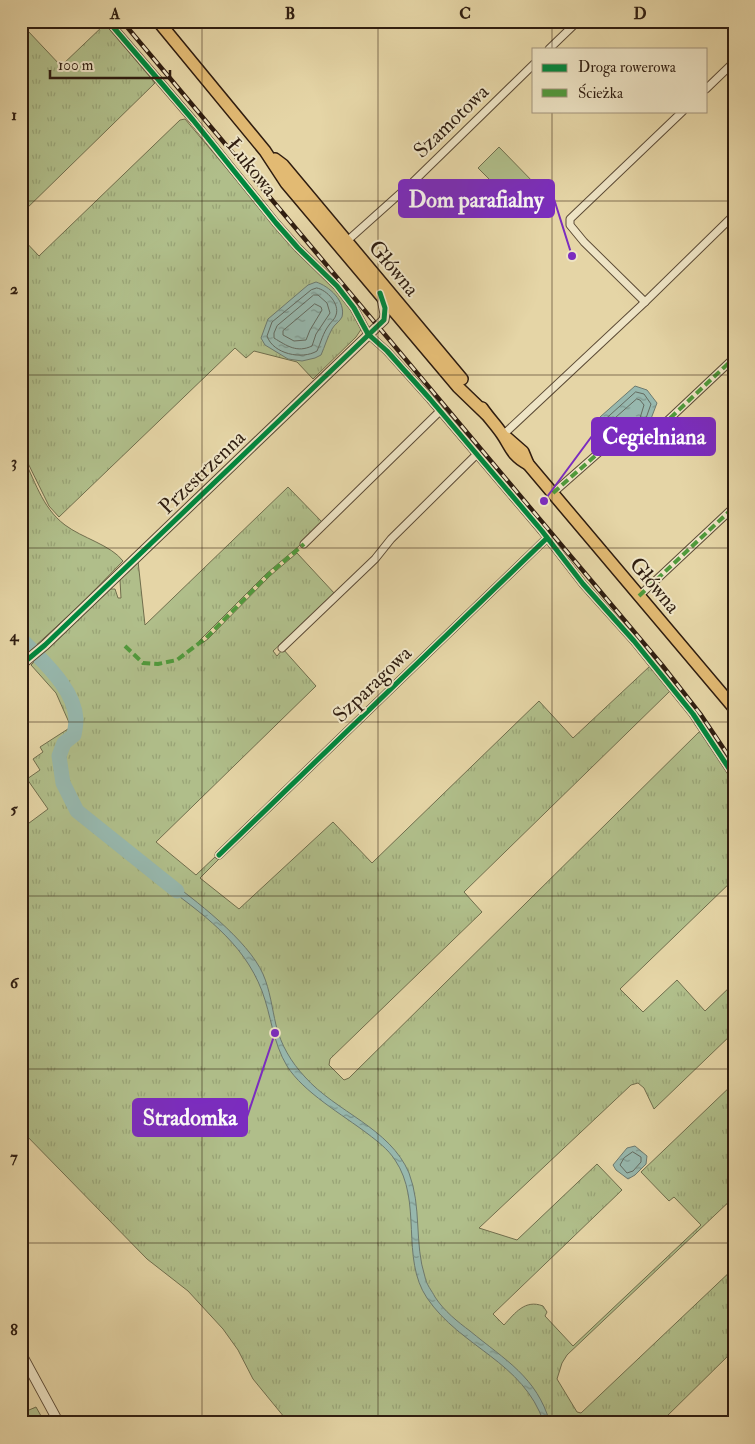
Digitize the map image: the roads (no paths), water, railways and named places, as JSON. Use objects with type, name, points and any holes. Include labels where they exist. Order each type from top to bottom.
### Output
[{"type":"main road","name":"Główna","points":[[158,21],[266,151],[286,183],[458,387],[486,414]]},
{"type":"main road","name":"Główna","points":[[266,151],[282,165],[347,241],[451,365],[503,435],[523,452],[528,464],[734,708]]},
{"type":"street","name":"Łukowa","points":[[108,21],[193,120],[298,248],[337,286],[354,308],[368,334]]},
{"type":"street","points":[[550,48],[578,21]]},
{"type":"street","points":[[708,86],[734,62]]},
{"type":"street","name":"Szamotowa","points":[[347,241],[413,182],[532,66]]},
{"type":"street","points":[[644,302],[584,242],[570,225],[570,219],[682,112]]},
{"type":"street","points":[[503,435],[734,215]]},
{"type":"street","points":[[380,293],[385,308],[384,320],[398,322],[409,328]]},
{"type":"street","name":"Przestrzenna","points":[[23,664],[384,320]]},
{"type":"street","points":[[368,334],[387,351],[440,411],[547,538],[583,584],[634,641],[693,714],[734,776]]},
{"type":"street","points":[[553,493],[604,448],[631,446],[642,443],[649,438],[734,358]]},
{"type":"street","points":[[304,544],[440,411]]},
{"type":"street","points":[[282,648],[375,559],[391,539],[476,455]]},
{"type":"street","points":[[639,596],[734,507]]},
{"type":"street","name":"Szparagowa","points":[[219,855],[547,538]]},
{"type":"street","points":[[21,1353],[59,1423]]},
{"type":"water","points":[[316,282],[326,287],[339,300],[343,311],[342,317],[332,329],[321,355],[302,361],[288,359],[265,345],[261,338],[268,319],[308,285]]},
{"type":"water","points":[[635,386],[647,390],[657,403],[649,424],[637,439],[618,441],[606,438],[601,427],[600,417]]},
{"type":"water","points":[[164,877],[219,921],[256,961],[267,986],[281,1039],[287,1053],[305,1077],[332,1100],[376,1132],[400,1157],[409,1173],[413,1186],[422,1264],[429,1287],[451,1316],[507,1361],[528,1381],[537,1393],[550,1423],[544,1423],[534,1402],[522,1384],[507,1369],[457,1330],[427,1298],[419,1282],[415,1265],[408,1193],[403,1176],[395,1160],[379,1142],[324,1103],[294,1076],[282,1057],[262,991],[244,957],[219,929],[160,882]]},
{"type":"water","points":[[635,1146],[647,1156],[646,1164],[628,1179],[616,1170],[613,1165],[627,1148]]},
{"type":"waterway","points":[[21,639],[31,649]]},
{"type":"waterway","points":[[35,653],[62,683],[75,710],[74,735],[64,743],[59,756],[63,783],[77,811],[177,891]]},
{"type":"railway","points":[[122,21],[662,665],[701,715],[734,764]]},
{"type":"place","name":"Dom parafialny","points":[[572,256]]},
{"type":"place","name":"Cegielniana","points":[[544,501]]},
{"type":"place","name":"Stradomka","points":[[275,1033]]}]
